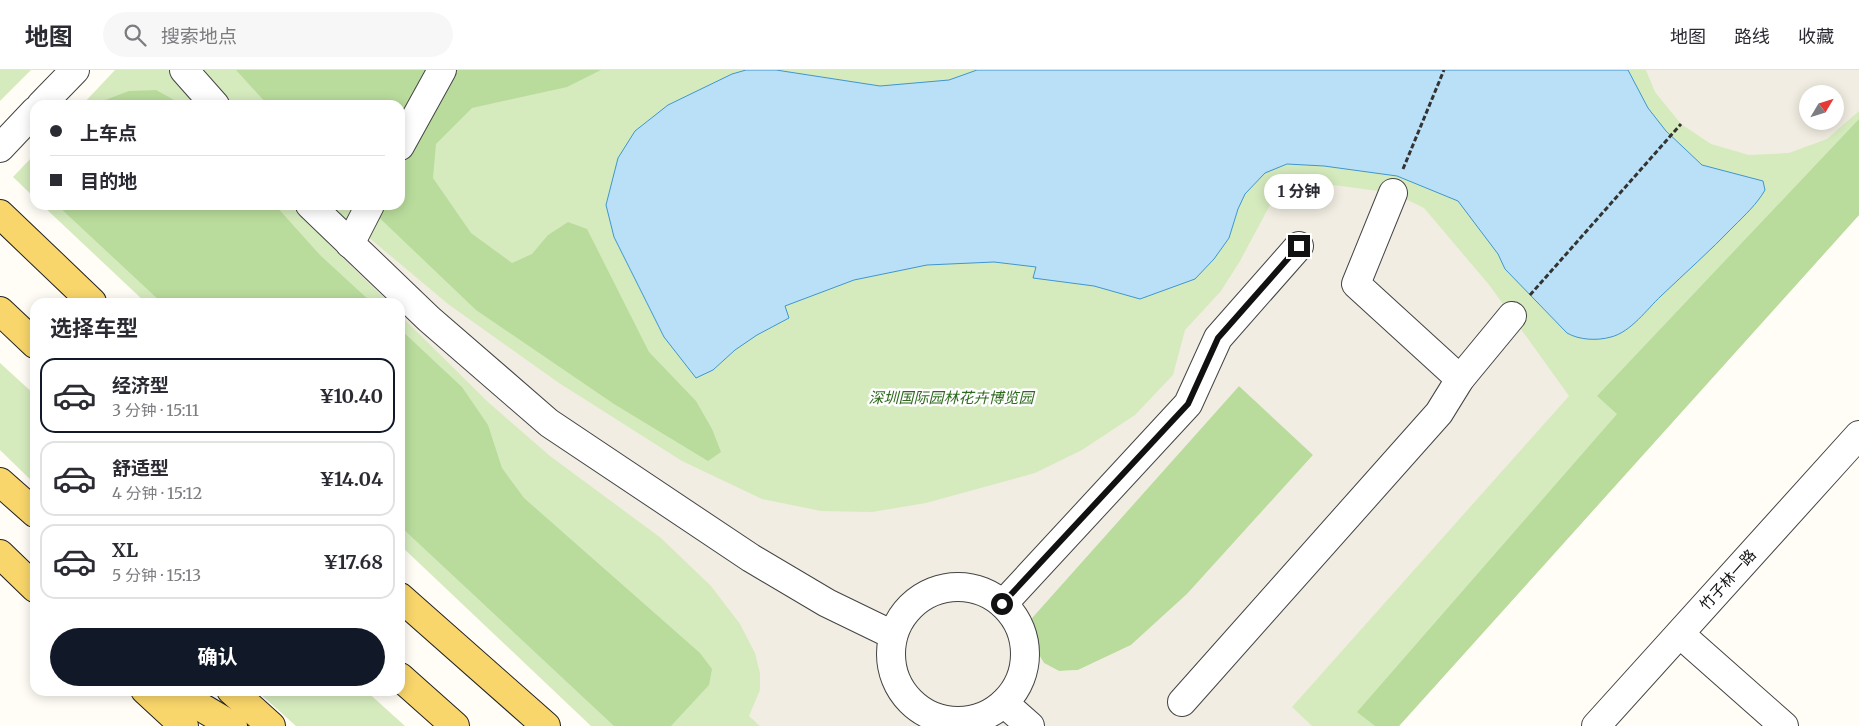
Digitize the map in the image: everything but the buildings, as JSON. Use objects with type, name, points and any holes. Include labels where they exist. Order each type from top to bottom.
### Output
[{"type":"main road","points":[[0,214],[88,298]]},
{"type":"main road","points":[[0,311],[30,339]]},
{"type":"main road","points":[[0,482],[30,509]]},
{"type":"main road","points":[[0,554],[30,583]]},
{"type":"main road","points":[[405,601],[546,726]]},
{"type":"main road","points":[[405,624],[497,683]]},
{"type":"main road","points":[[405,681],[456,726]]},
{"type":"main road","points":[[152,696],[184,726]]},
{"type":"main road","points":[[182,696],[233,726]]},
{"type":"main road","points":[[238,696],[271,726]]},
{"type":"street","points":[[46,100],[75,70]]},
{"type":"street","points":[[184,70],[211,100]]},
{"type":"street","points":[[405,137],[442,70]]},
{"type":"street","points":[[0,148],[30,116]]},
{"type":"street","points":[[1393,193],[1356,284],[1460,379]]},
{"type":"street","points":[[315,210],[429,319],[549,423],[751,558],[827,603],[893,635]]},
{"type":"street","points":[[350,244],[367,210]]},
{"type":"street","points":[[1002,604],[1188,404],[1218,338],[1299,246]]},
{"type":"street","points":[[1182,702],[1439,413],[1460,379],[1512,316]]},
{"type":"street","name":"竹子林一路","points":[[1596,726],[1859,435]]},
{"type":"street","points":[[962,587],[984,592],[1002,604],[1017,622],[1024,642],[1024,665],[1017,685],[1004,703],[986,715],[965,721],[944,720],[923,712],[906,697],[895,679],[890,657],[893,635],[903,614],[919,599],[939,589],[962,587]]},
{"type":"street","points":[[1680,634],[1784,726]]},
{"type":"street","points":[[1004,703],[1030,726]]},
{"type":"path","points":[[1393,193],[1444,70]]},
{"type":"path","points":[[1512,316],[1681,124]]},
{"type":"green space","points":[[0,70],[31,70],[0,101]]},
{"type":"green space","name":"深圳国际园林花卉博览园","points":[[115,70],[1859,70],[1859,215],[1399,726],[591,726],[405,550],[405,298],[141,298],[47,210],[405,210],[405,100],[87,100]]},
{"type":"green space","points":[[236,70],[601,70],[567,87],[472,108],[436,144],[433,178],[471,233],[512,263],[532,254],[548,235],[568,222],[587,229],[649,352],[696,401],[712,429],[721,452],[708,461],[614,404],[476,310],[371,210],[405,210],[405,100],[263,100]]},
{"type":"green space","points":[[156,90],[174,100],[105,100],[129,91]]},
{"type":"green space","points":[[1859,119],[1859,215],[1399,726],[1375,726],[1357,712],[1617,414],[1597,396]]},
{"type":"green space","points":[[30,159],[30,193],[13,177]]},
{"type":"green space","points":[[62,210],[280,210],[320,255],[367,298],[157,298]]},
{"type":"green space","points":[[405,334],[462,387],[488,425],[502,468],[524,498],[700,653],[712,669],[709,685],[671,726],[614,726],[405,531]]},
{"type":"green space","points":[[0,363],[30,390],[30,479],[0,450]]},
{"type":"green space","points":[[1239,386],[1314,454],[1187,594],[1131,645],[1078,670],[1059,671],[1044,663],[1029,638],[1032,618]]},
{"type":"green space","points":[[263,696],[372,696],[405,726],[296,726]]},
{"type":"shaded area","points":[[1646,70],[1859,70],[1859,111],[1844,124],[1844,85],[1799,85],[1799,130],[1837,130],[1827,139],[1789,153],[1749,155],[1711,144],[1681,124],[1655,92]]},
{"type":"shaded area","points":[[1311,182],[1393,193],[1424,208],[1490,286],[1569,396],[1292,707],[1312,726],[760,726],[749,716],[760,690],[760,673],[755,653],[740,624],[711,586],[661,538],[550,456],[488,402],[405,320],[405,298],[384,298],[303,218],[310,210],[336,210],[448,304],[559,383],[682,461],[762,499],[821,511],[872,512],[926,503],[1035,473],[1082,450],[1135,415],[1173,375],[1185,330],[1221,291],[1240,261],[1270,205],[1288,189]],"holes":[[[1239,386],[1313,455],[1187,594],[1131,645],[1078,670],[1059,671],[1044,663],[1029,638],[1032,618]]]},
{"type":"water","points":[[746,70],[776,70],[880,86],[949,80],[977,70],[1628,70],[1648,108],[1666,131],[1702,165],[1763,181],[1765,190],[1746,214],[1638,319],[1625,330],[1606,338],[1583,338],[1567,333],[1505,269],[1498,254],[1458,201],[1397,176],[1324,166],[1287,164],[1265,173],[1245,194],[1229,238],[1214,259],[1195,279],[1140,299],[1094,286],[1033,278],[1036,267],[994,262],[927,265],[854,280],[785,306],[789,318],[757,335],[735,350],[713,370],[696,378],[664,337],[614,237],[606,205],[618,158],[635,131],[668,105],[732,74]]},
{"type":"route","points":[[1002,604],[1188,404],[1218,338],[1299,246]]}]
